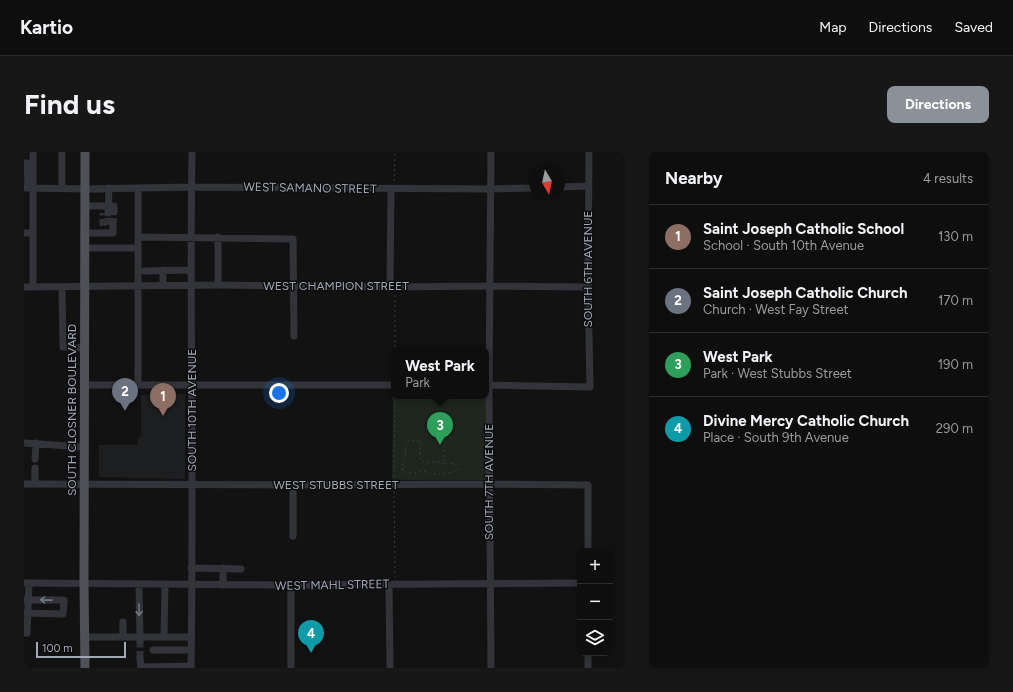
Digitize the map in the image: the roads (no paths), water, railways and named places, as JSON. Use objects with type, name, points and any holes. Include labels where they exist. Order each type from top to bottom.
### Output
[{"type":"main road","name":"SOUTH CLOSNER BOULEVARD","points":[[85,152],[85,668]]},
{"type":"street","points":[[28,188],[33,152]]},
{"type":"street","points":[[62,152],[62,188]]},
{"type":"street","name":"SOUTH 10TH AVENUE","points":[[191,667],[192,286],[190,237],[192,152]]},
{"type":"street","name":"SOUTH 7TH AVENUE","points":[[488,347],[491,152]]},
{"type":"street","name":"SOUTH 6TH AVENUE","points":[[489,385],[590,386],[588,287],[589,152]]},
{"type":"street","points":[[24,163],[27,163],[33,233],[33,287]]},
{"type":"street","points":[[390,287],[393,186]]},
{"type":"street","name":"WEST SAMANO STREET","points":[[28,188],[86,189],[393,186],[491,189],[529,188]]},
{"type":"street","points":[[565,187],[588,186]]},
{"type":"street","points":[[85,206],[107,210],[109,188]]},
{"type":"street","points":[[138,188],[138,237]]},
{"type":"street","points":[[85,233],[107,229]]},
{"type":"street","points":[[24,233],[33,233]]},
{"type":"street","points":[[85,248],[125,247],[138,237],[293,238],[294,336]]},
{"type":"street","points":[[218,237],[218,285]]},
{"type":"street","points":[[125,247],[138,286],[138,385]]},
{"type":"street","points":[[163,270],[163,286]]},
{"type":"street","points":[[144,271],[191,270]]},
{"type":"street","name":"WEST CHAMPION STREET","points":[[24,287],[218,285],[588,287]]},
{"type":"street","points":[[62,287],[63,348],[84,348]]},
{"type":"street","points":[[84,386],[391,385]]},
{"type":"street","name":"SOUTH 7TH AVENUE","points":[[487,399],[491,668]]},
{"type":"street","points":[[24,443],[84,447]]},
{"type":"street","points":[[35,459],[36,444]]},
{"type":"street","points":[[35,468],[35,484]]},
{"type":"street","name":"WEST STUBBS STREET","points":[[24,484],[588,485],[588,548]]},
{"type":"street","points":[[293,485],[293,536]]},
{"type":"street","points":[[191,568],[241,569]]},
{"type":"street","points":[[222,585],[223,568]]},
{"type":"street","points":[[24,633],[27,633],[26,583]]},
{"type":"street","name":"WEST MAHL STREET","points":[[26,583],[222,585],[577,583]]},
{"type":"street","points":[[139,584],[140,639]]},
{"type":"street","points":[[164,637],[165,584]]},
{"type":"street","points":[[389,584],[390,668]]},
{"type":"street","points":[[291,585],[291,668]]},
{"type":"street","points":[[26,600],[64,600],[63,614],[26,613]]},
{"type":"street","points":[[123,622],[123,636]]},
{"type":"street","points":[[85,637],[123,636],[140,639],[191,637]]},
{"type":"street","points":[[153,650],[191,650]]},
{"type":"street","points":[[588,656],[588,668]]},
{"type":"street","points":[[140,658],[140,668],[191,667]]},
{"type":"tunnel","points":[[113,225],[114,212]]},
{"type":"tunnel","points":[[103,213],[103,226]]},
{"type":"tunnel","points":[[108,213],[108,225]]},
{"type":"tunnel","points":[[140,641],[140,658]]},
{"type":"place","name":"Saint Joseph Catholic Church","points":[[125,411]]},
{"type":"place","name":"Saint Joseph Catholic School","points":[[163,416]]},
{"type":"place","name":"West Park","points":[[440,445]]},
{"type":"place","name":"Divine Mercy Catholic Church","points":[[311,653]]}]
